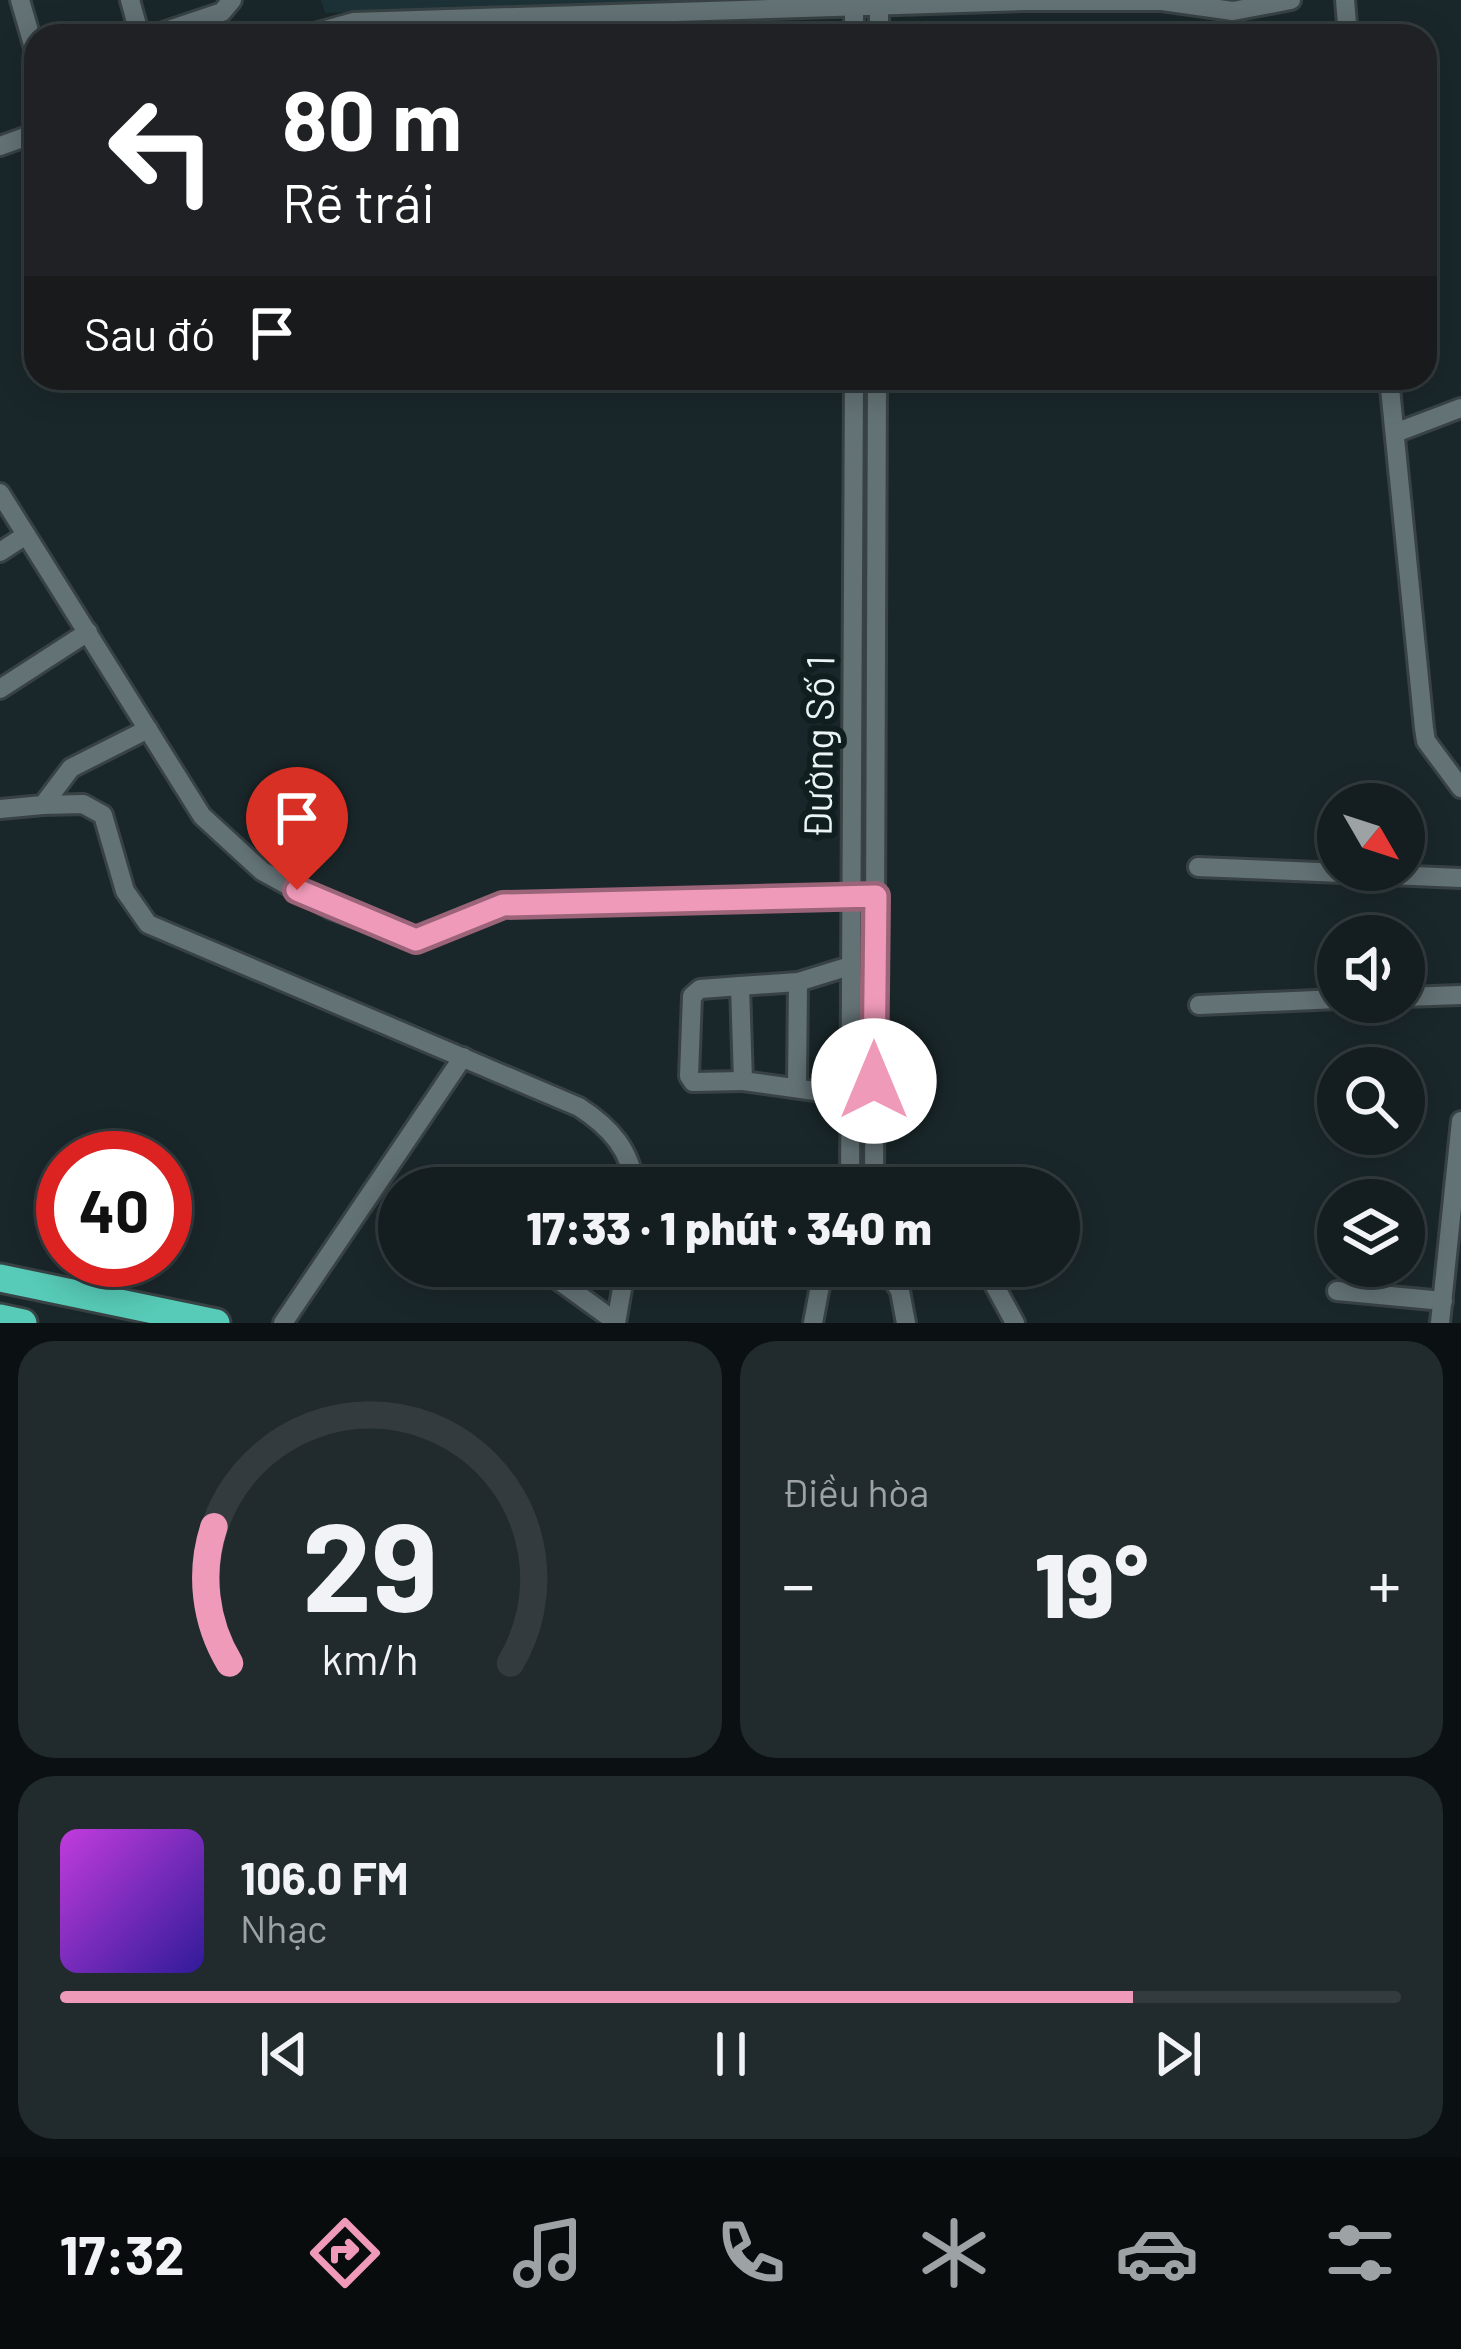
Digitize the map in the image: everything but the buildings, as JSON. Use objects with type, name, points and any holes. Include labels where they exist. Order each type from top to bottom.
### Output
[{"type":"highway","points":[[0,1278],[216,1323]]},
{"type":"highway","points":[[0,1318],[23,1323]]},
{"type":"street","points":[[187,24],[223,12],[232,0]]},
{"type":"street","points":[[426,0],[426,22]]},
{"type":"street","points":[[347,24],[854,3],[1162,0],[1233,11],[1291,0]]},
{"type":"street","name":"Đường Số 1","points":[[850,1167],[854,390]]},
{"type":"street","name":"Đường Số 1","points":[[874,1167],[877,390]]},
{"type":"street","points":[[1390,390],[1426,741],[1461,788]]},
{"type":"street","points":[[1395,433],[1461,408]]},
{"type":"street","points":[[0,493],[202,816],[262,871],[331,909],[416,940],[503,905],[876,896]]},
{"type":"street","points":[[0,552],[26,535]]},
{"type":"street","points":[[0,689],[88,632]]},
{"type":"street","points":[[43,805],[70,768],[148,729]]},
{"type":"street","points":[[0,809],[83,803],[103,815],[135,909],[166,935],[464,1057],[603,1123],[622,1145],[629,1167]]},
{"type":"street","points":[[1198,867],[1461,878]]},
{"type":"street","points":[[850,966],[798,982],[700,989],[692,996],[689,1076],[693,1082],[743,1082],[851,1096]]},
{"type":"street","points":[[797,1087],[798,982]]},
{"type":"street","points":[[740,986],[743,1082]]},
{"type":"street","points":[[1425,996],[1461,995]]},
{"type":"street","points":[[1199,1005],[1317,1001]]},
{"type":"street","points":[[283,1323],[464,1057]]},
{"type":"street","points":[[1441,1323],[1461,1120]]},
{"type":"street","points":[[567,1287],[616,1323],[622,1287]]},
{"type":"street","points":[[813,1323],[820,1287]]},
{"type":"street","points":[[897,1287],[906,1323]]},
{"type":"street","points":[[995,1287],[1015,1323]]},
{"type":"street","points":[[1337,1291],[1443,1301]]},
{"type":"shaded area","points":[[321,0],[997,0],[325,13]]},
{"type":"route","points":[[297,890],[331,909],[416,940],[503,905],[876,896],[874,1081]]}]
